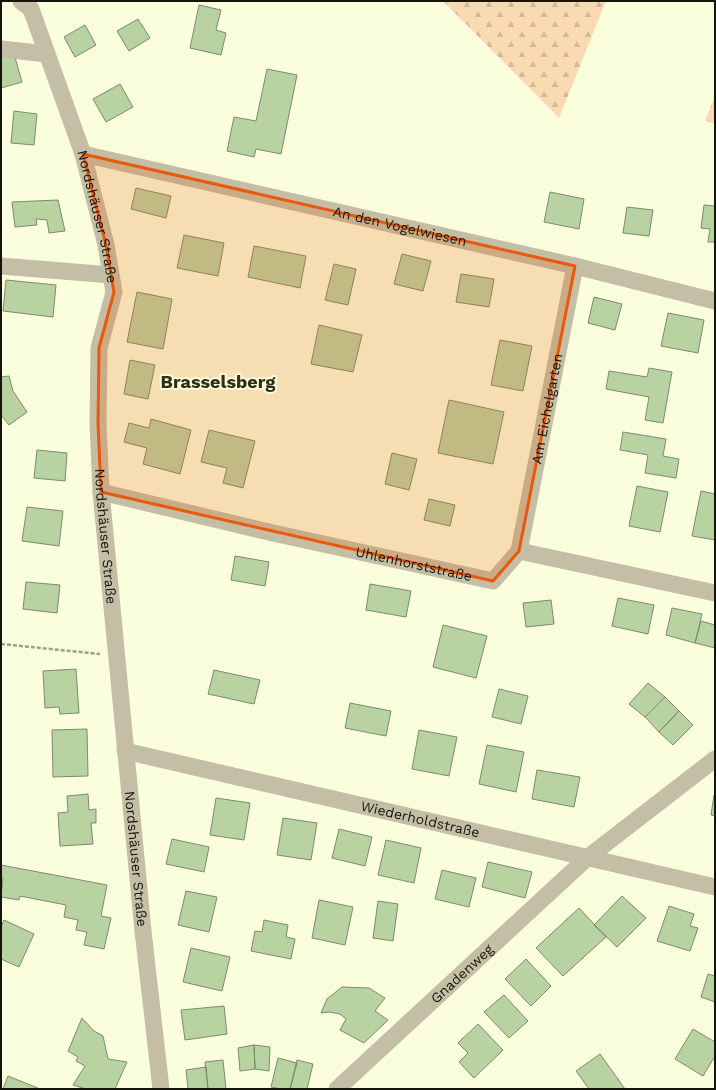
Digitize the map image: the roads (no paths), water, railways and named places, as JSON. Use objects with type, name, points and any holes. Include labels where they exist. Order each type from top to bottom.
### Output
[{"type":"street","name":"Nordshäuser Straße","points":[[21,1],[31,9],[83,154],[106,245],[114,292],[99,348],[98,423],[101,492],[143,931],[161,1089]]},
{"type":"street","points":[[1,49],[47,54]]},
{"type":"street","name":"An den Vogelwiesen","points":[[83,154],[574,266],[715,301]]},
{"type":"street","points":[[1,266],[111,275]]},
{"type":"street","name":"Am Eichelgarten","points":[[519,551],[574,266]]},
{"type":"street","name":"Uhlenhorststraße","points":[[101,492],[273,533],[493,581],[519,551]]},
{"type":"street","points":[[519,551],[715,593]]},
{"type":"street","name":"Wiederholdstraße","points":[[125,751],[715,887]]},
{"type":"street","points":[[587,858],[715,759]]},
{"type":"street","name":"Gnadenweg","points":[[337,1089],[587,858]]},
{"type":"district","name":"Brasselsberg","points":[[218,381]]}]
